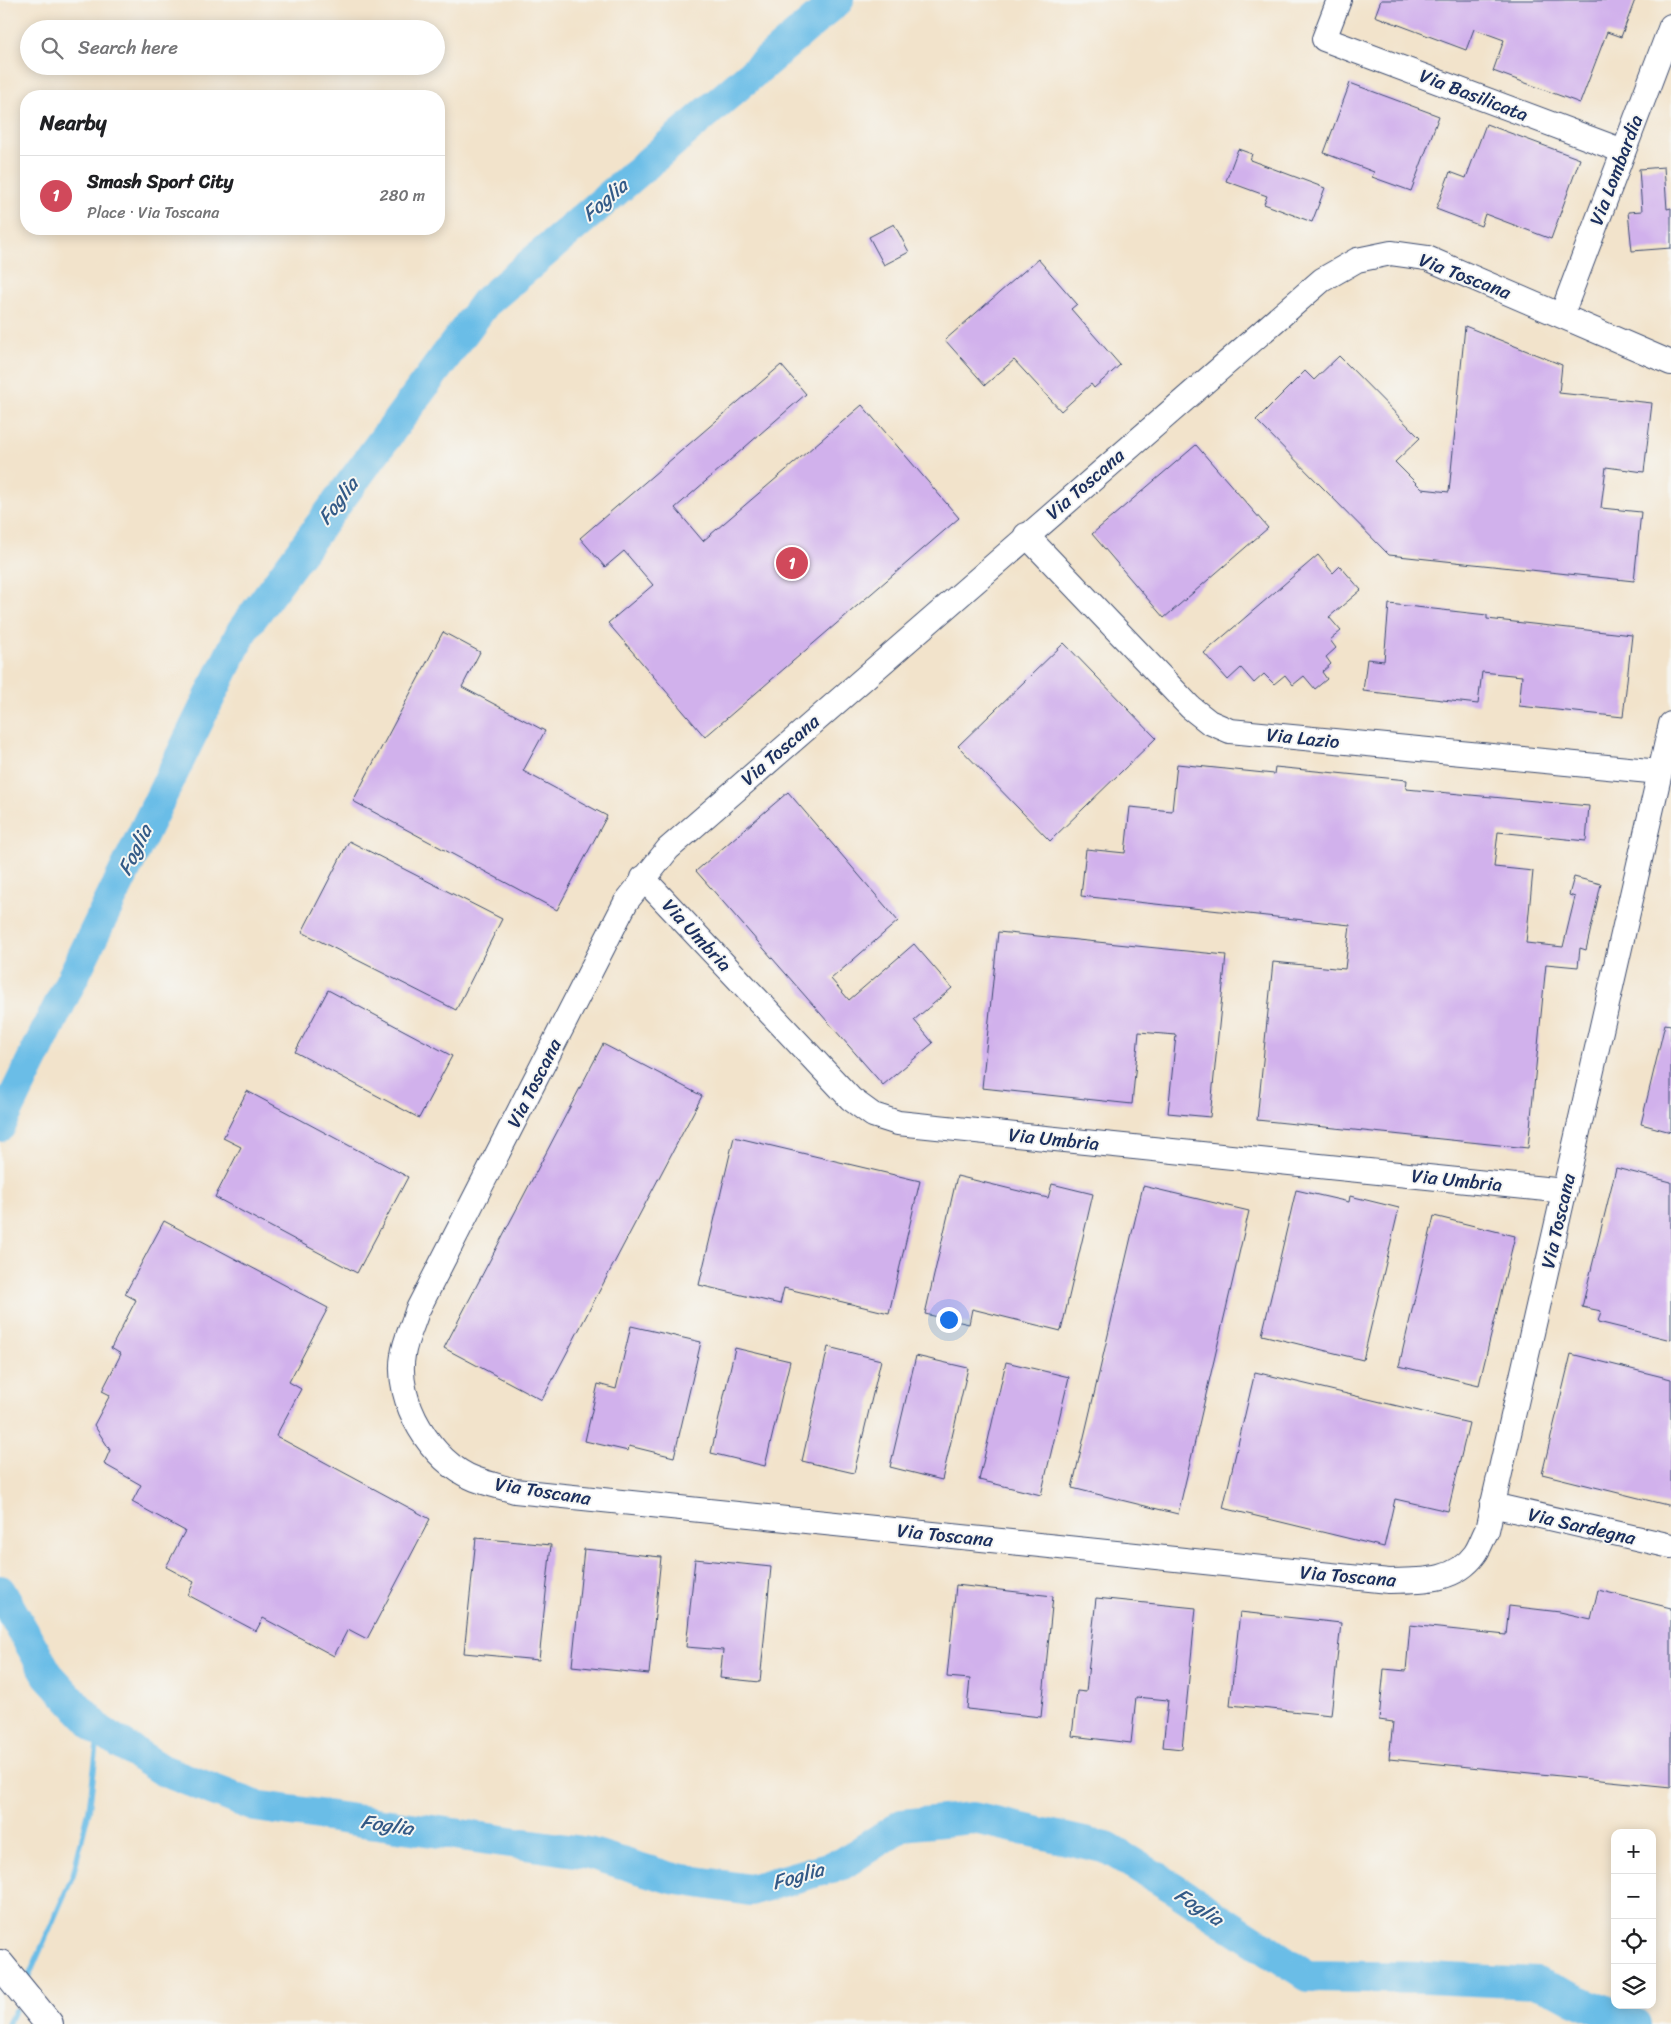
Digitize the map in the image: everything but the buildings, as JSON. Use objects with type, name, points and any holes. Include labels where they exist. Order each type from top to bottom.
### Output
[{"type":"main road","points":[[0,1964],[49,2024]]},
{"type":"street","name":"Via Basilicata","points":[[1339,0],[1324,39],[1623,151]]},
{"type":"street","name":"Via Lombardia","points":[[1562,314],[1671,26]]},
{"type":"street","name":"Via Toscana","points":[[1671,362],[1427,258],[1391,253],[1357,260],[1322,280],[1026,535],[668,849],[643,878],[626,902],[417,1311],[402,1355],[404,1390],[416,1425],[440,1456],[473,1479],[515,1491],[1389,1581],[1432,1580],[1457,1572],[1475,1554],[1486,1530],[1671,724]]},
{"type":"street","name":"Via Lazio","points":[[1026,535],[1190,707],[1209,722],[1230,731],[1660,772]]},
{"type":"street","name":"Via Umbria","points":[[643,878],[851,1099],[873,1115],[898,1124],[1565,1191]]},
{"type":"street","name":"Via Sardegna","points":[[1492,1505],[1671,1546]]},
{"type":"waterway","name":"Foglia","points":[[0,1126],[242,631],[485,303],[838,0]]},
{"type":"waterway","name":"Foglia","points":[[0,1591],[48,1675],[99,1730],[162,1770],[255,1806],[589,1853],[671,1878],[750,1890],[842,1864],[902,1825],[973,1818],[1107,1848],[1174,1888],[1307,1976],[1426,1978],[1537,1983],[1635,2024]]},
{"type":"waterway","points":[[29,1976],[73,1875],[89,1810],[99,1730]]},
{"type":"waterway","points":[[8,2024],[15,2010]]},
{"type":"place","name":"Smash Sport City","points":[[792,563]]}]
